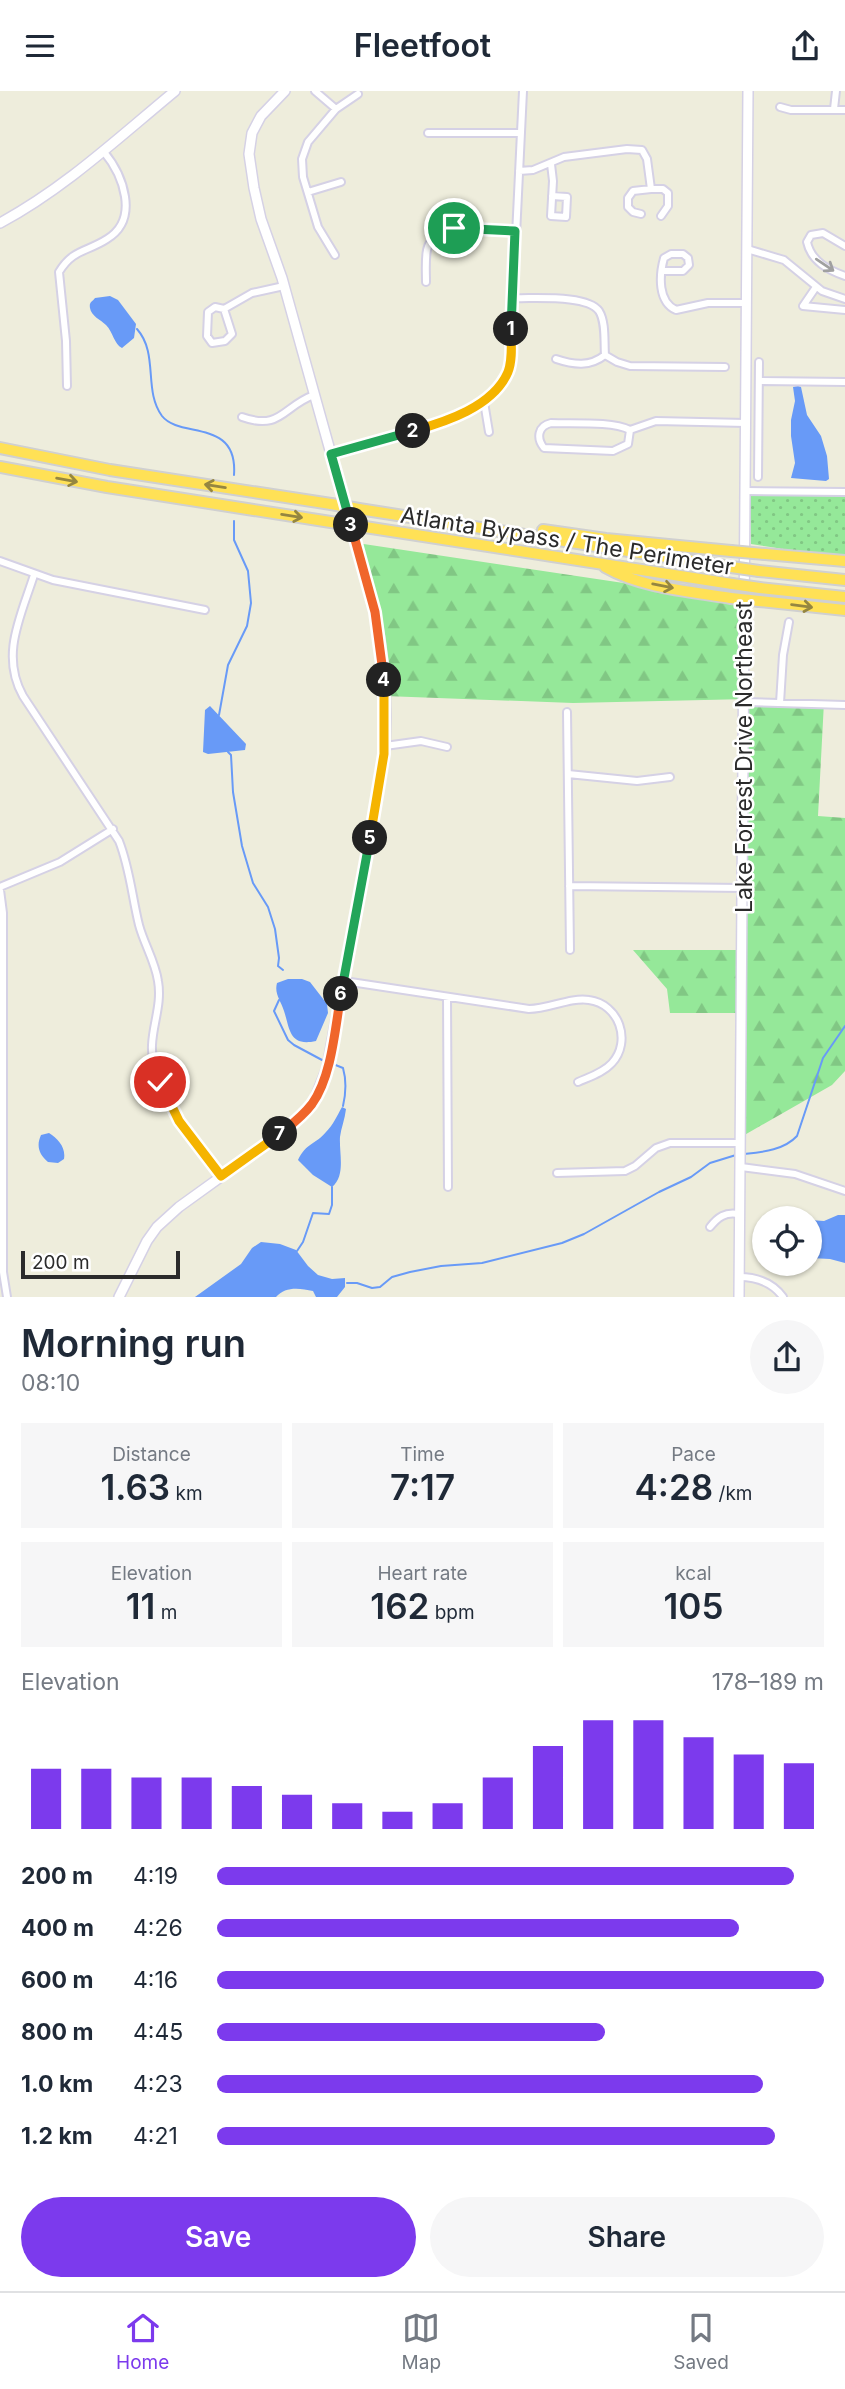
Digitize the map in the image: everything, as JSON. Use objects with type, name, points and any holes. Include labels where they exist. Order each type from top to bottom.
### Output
[{"type":"highway","name":"Atlanta Bypass / The Perimeter","points":[[0,448],[110,470],[359,509],[731,567],[845,580]]},
{"type":"highway","name":"Atlanta Bypass / The Perimeter","points":[[0,467],[107,487],[599,564],[760,588],[845,597]]},
{"type":"highway","points":[[426,519],[480,521],[606,539],[845,561]]},
{"type":"highway","points":[[599,564],[620,576],[661,586],[731,598],[845,610]]},
{"type":"street","points":[[0,223],[45,197],[104,152],[175,91]]},
{"type":"street","points":[[119,1297],[147,1241],[157,1227],[179,1206],[279,1135],[314,1101],[327,1068],[385,746],[383,661],[378,630],[284,286],[261,219],[249,154],[256,123],[285,91]]},
{"type":"street","points":[[315,91],[336,109]]},
{"type":"street","points":[[331,454],[446,421],[484,402],[505,378],[510,366],[523,91]]},
{"type":"street","name":"Lake Forrest Drive Northeast","points":[[739,1297],[748,91]]},
{"type":"street","points":[[834,109],[836,91]]},
{"type":"street","points":[[335,255],[318,227],[301,169],[303,151],[336,109],[358,94]]},
{"type":"street","points":[[780,107],[791,110],[845,110]]},
{"type":"street","points":[[428,133],[521,133]]},
{"type":"street","points":[[519,171],[533,170],[564,156],[627,149],[642,150],[647,159],[651,189]]},
{"type":"street","points":[[67,386],[66,341],[59,272],[77,252],[111,237],[124,217],[126,198],[120,174],[104,152]]},
{"type":"street","points":[[551,164],[552,196]]},
{"type":"street","points":[[308,192],[341,182]]},
{"type":"street","points":[[641,214],[628,207],[628,198],[633,191],[663,189],[668,193],[668,206],[661,216]]},
{"type":"street","points":[[426,282],[427,248],[432,238],[440,232],[454,228],[515,231]]},
{"type":"street","points":[[845,246],[823,233],[811,235],[807,242],[819,263],[845,276]]},
{"type":"street","points":[[747,250],[784,260],[816,287],[845,299]]},
{"type":"street","points":[[662,271],[683,271],[689,265],[688,258],[683,254],[667,255],[663,258],[662,271],[662,295],[665,302],[676,310],[708,303],[747,303]]},
{"type":"street","points":[[224,309],[232,334],[225,341],[212,343],[206,336],[208,312],[215,307],[224,309],[252,293],[284,286]]},
{"type":"street","points":[[816,287],[803,306],[845,310]]},
{"type":"street","points":[[512,298],[580,300],[592,304],[602,318],[605,355]]},
{"type":"street","points":[[556,359],[583,365],[595,362],[605,355]]},
{"type":"street","points":[[605,355],[630,366],[725,366]]},
{"type":"street","points":[[758,477],[759,362]]},
{"type":"street","points":[[759,381],[845,381]]},
{"type":"street","points":[[242,417],[269,421],[314,395]]},
{"type":"street","points":[[484,402],[489,432]]},
{"type":"street","points":[[632,429],[628,444],[613,451],[544,448],[539,438],[540,430],[551,423],[616,425],[632,429],[656,421],[746,423]]},
{"type":"street","points":[[746,491],[845,492]]},
{"type":"street","points":[[0,561],[34,575],[205,610]]},
{"type":"street","points":[[34,575],[12,643],[11,660],[15,678],[23,696],[113,829],[125,857],[140,926],[158,980],[159,1005],[152,1047],[156,1071],[179,1121],[221,1176]]},
{"type":"street","points":[[780,703],[783,655],[789,622]]},
{"type":"street","points":[[745,702],[845,705]]},
{"type":"street","points":[[567,712],[570,950]]},
{"type":"street","points":[[385,746],[421,741],[447,747]]},
{"type":"street","points":[[568,774],[637,781],[670,777]]},
{"type":"street","points":[[6,1297],[3,1272],[4,913],[0,889],[60,862],[113,829]]},
{"type":"street","points":[[569,886],[743,888]]},
{"type":"street","points":[[344,981],[529,1009],[549,1008],[580,1000],[606,1006],[620,1025],[620,1050],[606,1068],[578,1082]]},
{"type":"street","points":[[447,997],[448,1187]]},
{"type":"street","points":[[558,1173],[625,1171],[656,1148],[670,1143],[741,1147]]},
{"type":"street","points":[[741,1164],[795,1174],[845,1191]]},
{"type":"street","points":[[710,1227],[717,1217],[729,1213],[738,1214]]},
{"type":"street","points":[[739,1277],[765,1282],[783,1297]]},
{"type":"green space","points":[[750,494],[845,495],[845,555],[751,544]]},
{"type":"green space","points":[[357,543],[744,601],[748,699],[573,703],[385,696],[382,623]]},
{"type":"green space","points":[[748,699],[824,702],[818,816],[845,818],[845,1071],[832,1085],[741,1137],[743,1013],[670,1013],[667,989],[633,950],[744,950]]},
{"type":"water","points":[[110,296],[118,300],[136,324],[134,338],[122,348],[90,308],[90,303],[95,298]]},
{"type":"water","points":[[793,387],[801,387],[807,415],[821,436],[827,456],[829,479],[826,481],[791,478],[795,463],[791,436],[795,401]]},
{"type":"water","points":[[210,706],[246,744],[245,750],[208,754],[203,752],[205,710]]},
{"type":"water","points":[[288,979],[310,982],[327,1004],[328,1013],[316,1041],[300,1041],[292,1035],[276,991],[277,983]]},
{"type":"water","points":[[342,1107],[346,1109],[340,1137],[341,1164],[339,1177],[332,1187],[313,1175],[298,1160],[304,1150],[328,1129]]},
{"type":"water","points":[[49,1133],[63,1147],[64,1159],[58,1163],[48,1162],[39,1150],[41,1135]]},
{"type":"water","points":[[845,1215],[845,1263],[822,1259],[824,1221]]},
{"type":"water","points":[[261,1242],[280,1244],[296,1250],[318,1275],[332,1279],[345,1278],[345,1287],[337,1297],[316,1297],[313,1291],[288,1289],[276,1297],[195,1297],[241,1264],[252,1248]]},
{"type":"waterway","points":[[137,329],[148,349],[153,395],[162,416],[170,423],[218,437],[227,445],[233,457],[234,475]]},
{"type":"waterway","points":[[219,715],[228,665],[247,626],[251,603],[248,571],[234,540],[234,521]]},
{"type":"waterway","points":[[228,752],[231,755],[233,792],[242,846],[253,883],[268,907],[275,929],[278,966],[283,970]]},
{"type":"waterway","points":[[279,1000],[274,1011],[288,1040],[322,1060]]},
{"type":"waterway","points":[[745,1154],[780,1147],[797,1136],[823,1058],[845,1026]]},
{"type":"waterway","points":[[333,1064],[343,1068],[346,1087],[343,1106]]},
{"type":"waterway","points":[[347,1283],[380,1287],[392,1277],[410,1272],[441,1266],[482,1263],[562,1243],[691,1177],[710,1163],[736,1155]]},
{"type":"waterway","points":[[297,1251],[313,1213],[329,1214],[332,1187]]},
{"type":"route","points":[[160,1082],[179,1121],[221,1176],[279,1135],[303,1114],[314,1101],[321,1086],[327,1068],[357,912],[384,760],[386,733],[383,661],[375,612],[331,454],[456,417],[484,402],[505,378],[510,366],[515,231],[454,228]]}]
